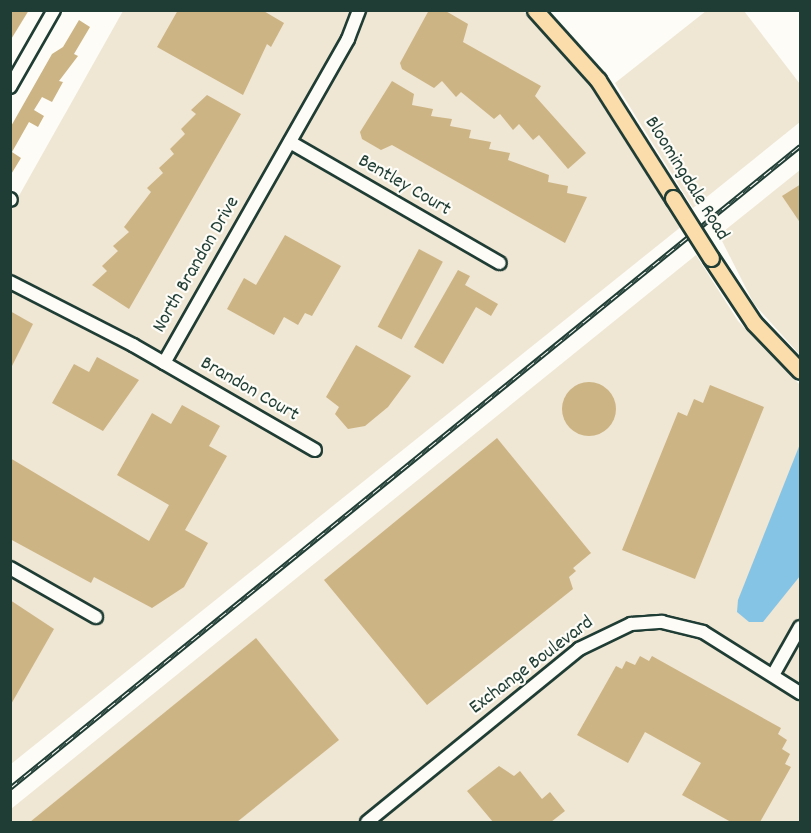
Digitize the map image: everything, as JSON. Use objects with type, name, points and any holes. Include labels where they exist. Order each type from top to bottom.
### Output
[{"type":"main road","name":"Bloomingdale Road","points":[[535,10],[598,80],[754,323],[801,371]]},
{"type":"street","points":[[10,87],[54,10]]},
{"type":"street","name":"North Brandon Drive","points":[[350,34],[358,10]]},
{"type":"street","name":"North Brandon Drive","points":[[10,282],[23,285],[164,363],[350,34],[369,10]]},
{"type":"street","name":"Bentley Court","points":[[290,142],[500,263]]},
{"type":"street","name":"Brandon Court","points":[[164,363],[315,450]]},
{"type":"street","points":[[10,568],[96,617]]},
{"type":"street","name":"Exchange Boulevard","points":[[367,822],[606,632],[631,624],[684,625],[801,693]]},
{"type":"street","points":[[773,675],[801,627]]},
{"type":"shaded area","points":[[123,11],[523,11],[599,96],[682,226],[11,764],[11,210]]},
{"type":"shaded area","points":[[706,11],[744,11],[800,84],[800,122],[693,208],[615,83]]},
{"type":"shaded area","points":[[800,170],[800,355],[754,304],[719,235]]},
{"type":"shaded area","points":[[696,255],[738,321],[800,385],[800,822],[11,822],[11,809]]},
{"type":"water","points":[[800,444],[800,576],[763,622],[749,622],[737,612],[738,600]]},
{"type":"building","points":[[10,10],[29,10],[10,41]]},
{"type":"building","points":[[178,10],[262,10],[284,23],[271,47],[267,44],[243,95],[157,47]]},
{"type":"building","points":[[429,10],[444,10],[468,24],[463,42],[541,86],[535,96],[586,153],[568,169],[539,135],[533,140],[519,124],[513,130],[500,114],[494,119],[461,92],[456,97],[442,81],[434,88],[402,69],[400,63]]},
{"type":"building","points":[[79,20],[90,27],[74,54],[78,56],[59,81],[63,82],[52,102],[42,97],[34,110],[44,116],[38,127],[29,122],[12,152],[21,158],[10,176],[10,128],[52,54],[63,47]]},
{"type":"building","points":[[392,81],[414,94],[412,105],[433,109],[431,116],[452,119],[450,126],[471,130],[469,138],[491,142],[489,149],[510,153],[508,160],[549,175],[548,182],[568,186],[567,193],[587,197],[565,243],[392,145],[381,150],[362,139],[360,132]]},
{"type":"building","points":[[207,95],[241,114],[129,309],[92,285],[107,271],[102,266],[118,251],[113,246],[129,232],[124,227],[151,192],[147,188],[163,173],[159,168],[174,154],[170,149],[185,134],[181,129],[196,114],[191,110]]},
{"type":"building","points":[[801,184],[801,224],[782,196]]},
{"type":"building","points":[[285,235],[341,266],[312,316],[305,313],[298,325],[284,317],[274,335],[227,309],[244,278],[256,285]]},
{"type":"building","points":[[419,249],[443,262],[402,339],[378,327]]},
{"type":"building","points":[[458,270],[470,276],[465,285],[498,304],[491,316],[476,307],[443,364],[414,347]]},
{"type":"building","points":[[10,311],[33,324],[10,370]]},
{"type":"building","points":[[356,345],[411,376],[388,407],[365,426],[348,429],[335,414],[339,407],[326,397]]},
{"type":"building","points":[[97,357],[139,380],[103,431],[52,403],[74,364],[89,372]]},
{"type":"building","points":[[584,382],[594,382],[604,386],[612,394],[616,409],[612,424],[604,432],[594,436],[584,436],[574,432],[566,424],[562,414],[562,404],[566,394],[574,386]]},
{"type":"building","points":[[710,385],[764,407],[695,579],[622,550],[678,412],[687,416],[694,399],[703,403]]},
{"type":"building","points":[[182,405],[220,426],[209,446],[227,456],[185,530],[208,543],[184,587],[152,608],[94,577],[91,583],[10,539],[10,458],[149,541],[169,505],[117,475],[152,413],[171,424]]},
{"type":"building","points":[[497,438],[591,553],[573,568],[576,571],[569,577],[573,589],[427,705],[324,580]]},
{"type":"building","points":[[10,600],[54,629],[10,706]]},
{"type":"building","points":[[256,638],[339,740],[237,822],[30,822]]},
{"type":"building","points":[[640,656],[649,661],[652,656],[781,728],[778,734],[787,740],[782,749],[790,754],[785,764],[791,767],[760,822],[731,822],[682,795],[701,763],[645,732],[628,763],[577,735],[616,666],[622,669],[626,661],[635,665]]},
{"type":"building","points":[[499,766],[514,776],[520,771],[542,799],[550,792],[565,811],[551,822],[493,822],[467,791]]},
{"type":"railway","points":[[10,788],[800,146]]}]
